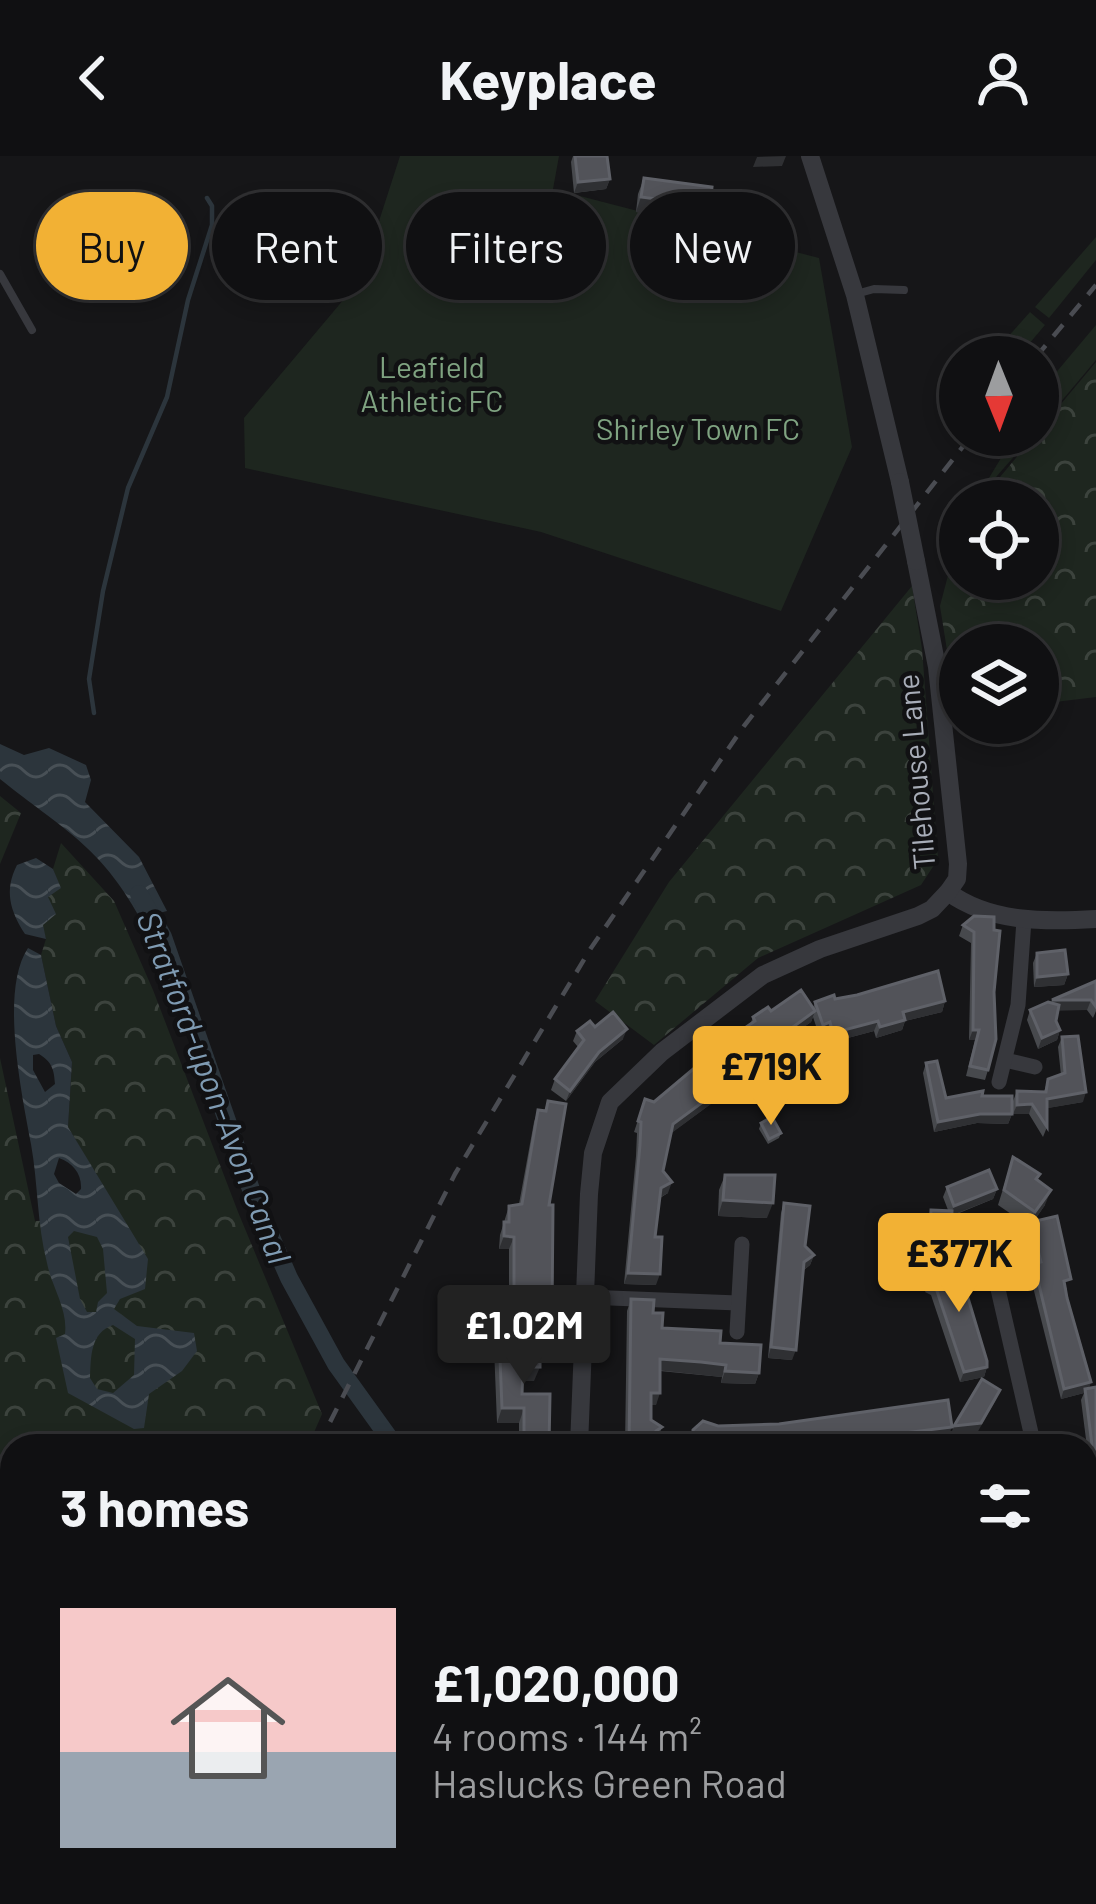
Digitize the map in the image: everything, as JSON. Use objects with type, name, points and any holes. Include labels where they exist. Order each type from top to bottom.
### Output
[{"type":"street","name":"Tilehouse Lane","points":[[810,156],[855,295],[900,482],[937,668],[957,836],[957,879],[948,892]]},
{"type":"street","points":[[579,1434],[593,1153],[610,1102],[662,1052],[763,974],[932,910],[948,892],[965,905],[1024,920],[1096,920]]},
{"type":"street","points":[[999,1082],[1018,1005],[1024,920]]},
{"type":"street","points":[[1005,1060],[1034,1067]]},
{"type":"street","points":[[737,1332],[742,1244]]},
{"type":"street","points":[[989,1250],[1031,1434]]},
{"type":"street","points":[[585,1297],[739,1303]]},
{"type":"lane","points":[[0,274],[32,330]]},
{"type":"lane","points":[[855,295],[874,289],[904,290]]},
{"type":"green space","points":[[400,156],[559,156],[553,189],[565,192],[406,192],[406,300],[606,300],[606,203],[630,209],[630,300],[795,300],[795,252],[819,258],[852,447],[781,611],[541,532],[245,468],[244,418],[343,300],[382,300],[382,212]]},
{"type":"green space","points":[[1096,237],[1096,260],[1049,318],[1035,307]]},
{"type":"green space","points":[[1030,312],[1045,325],[1036,336],[1009,336]]},
{"type":"green space","points":[[1096,325],[1096,360],[1059,404],[1059,369]]},
{"type":"green space","points":[[1096,362],[1096,697],[1059,701],[1059,624],[943,624],[940,606],[942,600],[1059,600],[1059,480],[998,480],[1018,456],[1059,456],[1059,406]]},
{"type":"green space","points":[[1002,456],[1015,456],[993,480],[988,480]]},
{"type":"green space","points":[[912,586],[922,649],[938,859],[921,885],[758,958],[654,1045],[595,1001],[669,882]]},
{"type":"green space","points":[[0,796],[21,813],[0,864]]},
{"type":"green space","points":[[61,843],[114,901],[322,1414],[313,1434],[0,1434],[0,1058],[35,1221],[122,1219],[68,1127],[72,1062],[56,1026],[41,955],[47,897],[60,888],[53,869]]},
{"type":"water","points":[[0,744],[24,755],[49,748],[86,765],[91,780],[85,802],[139,857],[167,911],[140,918],[94,855],[0,779]]},
{"type":"water","points":[[36,858],[53,869],[61,888],[48,897],[56,914],[43,925],[46,939],[25,934],[11,900],[17,865]]},
{"type":"water","points":[[28,948],[41,955],[56,1026],[72,1062],[68,1127],[148,1259],[145,1289],[120,1299],[114,1309],[137,1326],[194,1333],[197,1351],[182,1371],[149,1394],[144,1428],[134,1429],[68,1393],[56,1338],[65,1334],[64,1316],[44,1248],[18,1069],[14,1014],[20,966]],"holes":[[[39,1054],[53,1070],[55,1084],[45,1092],[33,1070],[33,1055]],[[59,1158],[64,1160],[78,1174],[81,1189],[76,1194],[54,1174]],[[74,1231],[97,1237],[103,1249],[107,1293],[96,1312],[87,1312],[80,1299],[68,1237]],[[113,1325],[135,1339],[134,1375],[113,1393],[97,1389],[90,1378],[93,1347]]]},
{"type":"building","points":[[575,156],[607,156],[610,179],[578,182]]},
{"type":"building","points":[[644,178],[712,187],[711,192],[642,192]]},
{"type":"building","points":[[974,916],[994,917],[994,930],[1000,931],[994,992],[996,1039],[988,1070],[970,1066],[979,1030],[973,1030],[974,932],[963,925]]},
{"type":"building","points":[[1065,950],[1068,974],[1037,977],[1037,953]]},
{"type":"building","points":[[938,971],[945,1001],[903,1012],[905,1020],[880,1027],[878,1021],[833,1033],[830,1022],[823,1025],[815,1002]]},
{"type":"building","points":[[1096,981],[1096,1007],[1091,1000],[1052,1000]]},
{"type":"building","points":[[801,990],[815,1011],[786,1032],[790,1038],[764,1055],[771,1069],[749,1083],[742,1073],[673,1124],[663,1171],[672,1182],[661,1188],[655,1237],[662,1237],[660,1274],[628,1273],[638,1121],[645,1099],[654,1102],[733,1042],[730,1038],[755,1021],[753,1017]]},
{"type":"building","points":[[1048,1002],[1059,1005],[1056,1021],[1060,1030],[1042,1038],[1030,1010]]},
{"type":"building","points":[[613,1012],[627,1029],[599,1052],[570,1091],[555,1079],[584,1040],[577,1031],[590,1021],[595,1027]]},
{"type":"building","points":[[1078,1036],[1086,1092],[1047,1099],[1047,1127],[1032,1104],[1017,1105],[1017,1091],[1046,1092],[1048,1079],[1065,1073],[1062,1037]]},
{"type":"building","points":[[937,1061],[946,1098],[983,1091],[982,1096],[1012,1096],[1012,1114],[938,1122],[926,1063]]},
{"type":"building","points":[[548,1101],[566,1104],[549,1205],[553,1205],[552,1311],[520,1310],[521,1299],[514,1294],[514,1237],[504,1236],[504,1222],[509,1222],[509,1206],[522,1204],[538,1110],[546,1111]]},
{"type":"building","points":[[772,1117],[781,1133],[769,1139],[761,1123]]},
{"type":"building","points":[[1013,1157],[1040,1174],[1036,1179],[1051,1190],[1035,1212],[1004,1190]]},
{"type":"building","points":[[989,1170],[997,1189],[954,1206],[947,1187]]},
{"type":"building","points":[[725,1175],[775,1175],[773,1203],[723,1200]]},
{"type":"building","points":[[784,1203],[810,1206],[805,1246],[814,1255],[804,1262],[796,1350],[771,1347]]},
{"type":"building","points":[[931,1210],[952,1211],[950,1254],[929,1253]]},
{"type":"building","points":[[1057,1216],[1071,1279],[1064,1281],[1067,1298],[1091,1382],[1064,1389],[1034,1264],[1041,1262],[1031,1222]]},
{"type":"building","points":[[956,1258],[987,1361],[987,1367],[964,1372],[935,1285],[929,1282],[940,1261]]},
{"type":"building","points":[[631,1299],[654,1300],[653,1313],[663,1313],[662,1328],[721,1331],[720,1343],[761,1345],[759,1373],[660,1359],[660,1393],[651,1393],[651,1420],[662,1427],[656,1434],[629,1434]]},
{"type":"building","points":[[499,1333],[527,1333],[527,1342],[540,1342],[540,1367],[523,1367],[522,1394],[550,1394],[549,1434],[524,1434],[524,1408],[502,1408]]},
{"type":"building","points":[[982,1379],[1000,1390],[981,1423],[954,1426]]},
{"type":"building","points":[[1096,1387],[1096,1434],[1091,1434],[1085,1389]]},
{"type":"building","points":[[948,1400],[952,1427],[896,1434],[693,1434],[703,1421],[718,1426],[779,1424]]},
{"type":"waterway","points":[[94,713],[89,679],[103,591],[128,488],[167,397],[188,300],[212,225],[207,198]]},
{"type":"waterway","name":"Stratford-upon-Avon Canal","points":[[139,894],[163,937],[254,1198],[289,1278],[336,1364],[386,1434]]},
{"type":"railway","points":[[1054,336],[1096,285]]},
{"type":"railway","points":[[324,1434],[455,1174],[591,948],[744,726],[956,456]]},
{"type":"park label","name":"Leafield Athletic FC","points":[[432,383]]},
{"type":"park label","name":"Shirley Town FC","points":[[698,428]]}]
